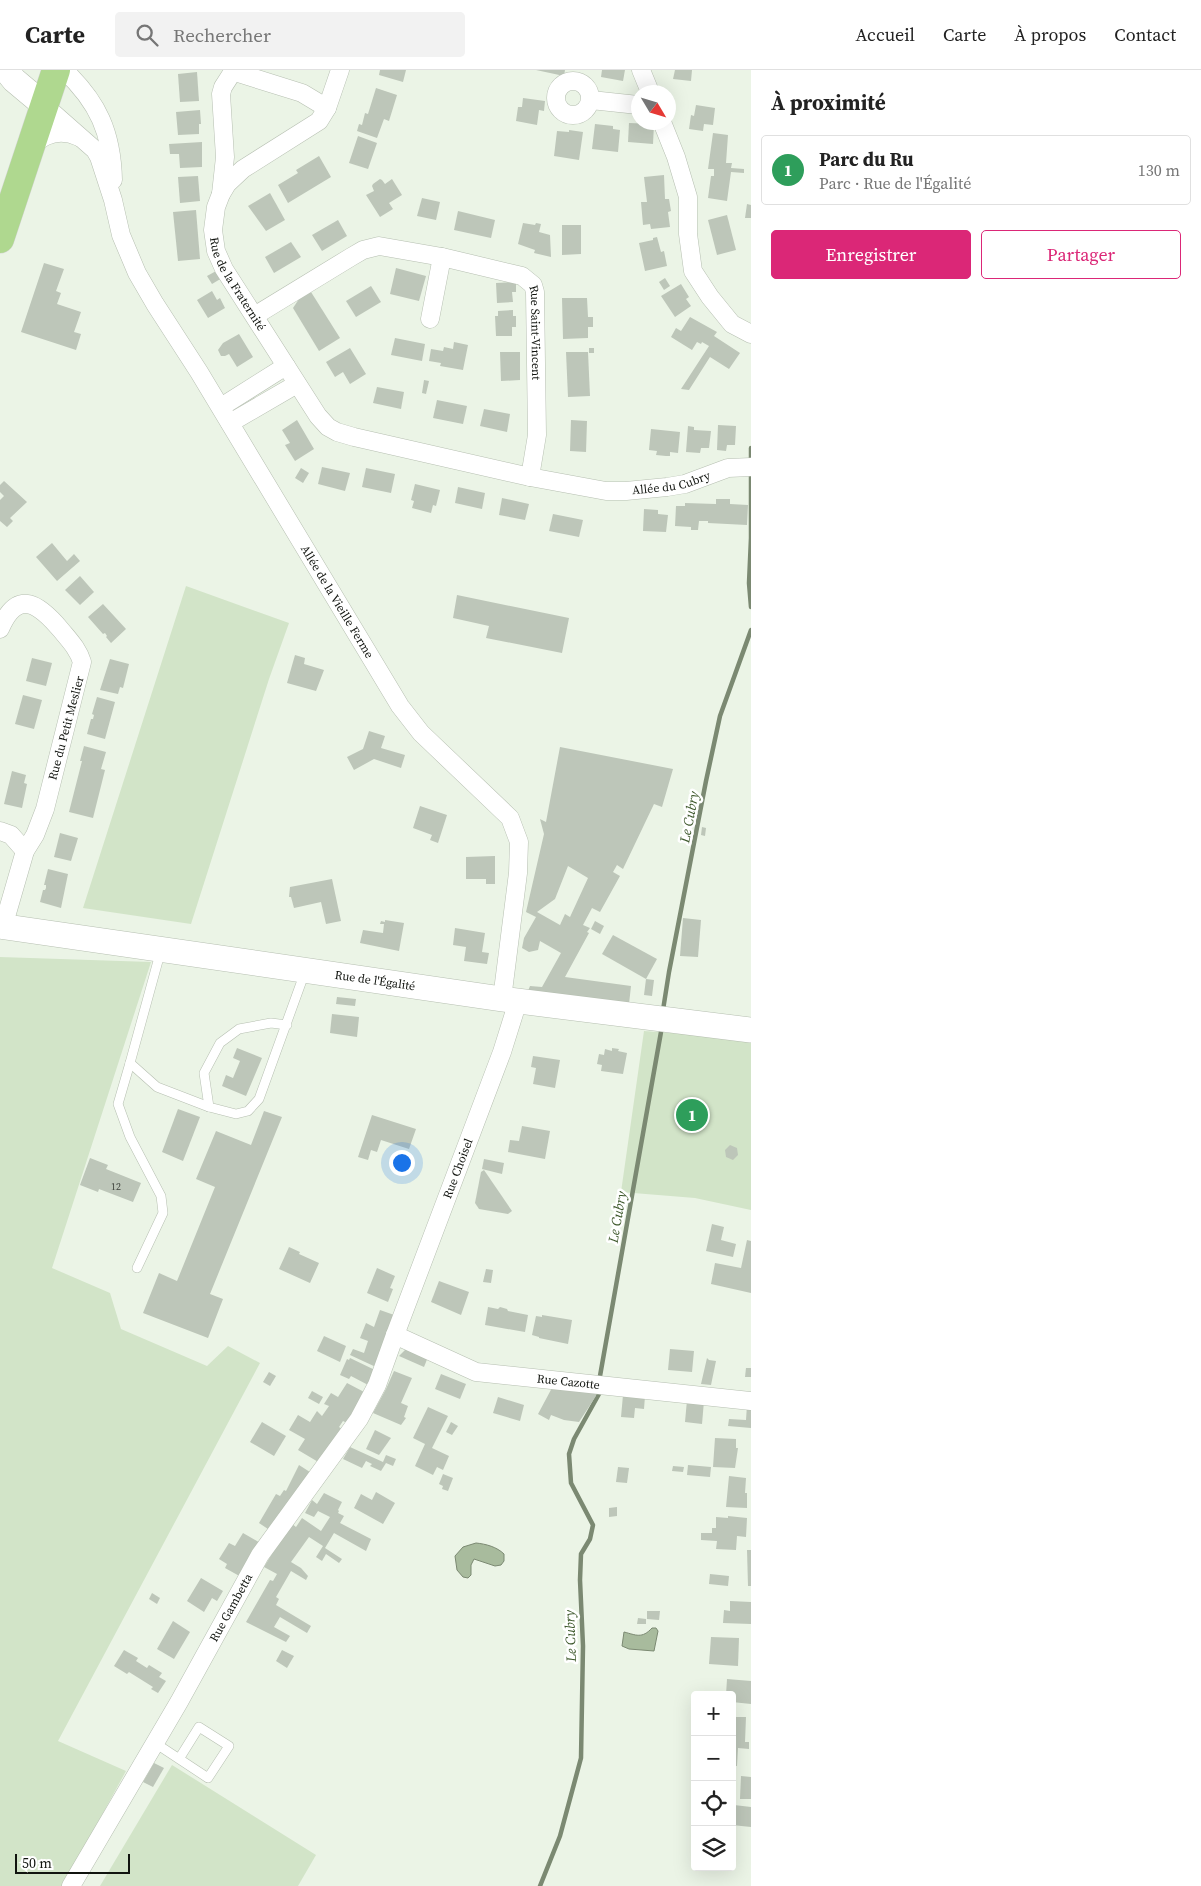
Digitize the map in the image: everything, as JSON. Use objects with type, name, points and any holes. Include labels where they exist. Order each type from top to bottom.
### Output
[{"type":"main road","points":[[0,239],[32,146],[42,70]]},
{"type":"main road","points":[[0,215],[49,70]]},
{"type":"main road","points":[[0,190],[38,101],[56,70]]},
{"type":"street","points":[[6,70],[14,80],[38,101]]},
{"type":"street","name":"Allée de la Vieille Ferme","points":[[64,70],[86,93],[95,106],[107,133],[113,159],[113,200]]},
{"type":"street","name":"Rue de la Fraternité","points":[[220,194],[227,184],[243,169],[319,121],[327,108],[340,70]]},
{"type":"street","points":[[640,70],[647,85]]},
{"type":"street","name":"Rue de la Fraternité","points":[[286,366],[256,315],[224,269],[216,251],[213,230],[214,219],[220,194],[225,157],[221,94],[228,72],[238,73],[302,94],[327,108]]},
{"type":"street","points":[[591,100],[631,104]]},
{"type":"street","name":"Allée de la Vieille Ferme","points":[[38,101],[90,144],[99,157],[113,200],[120,235],[137,273],[221,407],[400,706],[421,733],[510,818],[519,842],[510,1000]]},
{"type":"street","points":[[665,130],[676,157],[688,197],[688,234],[693,271],[710,297],[732,324],[751,334]]},
{"type":"street","points":[[32,146],[44,137],[60,133],[68,133],[84,139]]},
{"type":"street","name":"Rue Saint-Vincent","points":[[256,315],[363,250],[379,246],[442,257],[522,276],[533,285],[535,292],[536,435],[530,477]]},
{"type":"street","points":[[430,319],[442,257]]},
{"type":"street","points":[[221,407],[286,366],[323,422],[337,432],[354,438],[530,477]]},
{"type":"street","points":[[230,423],[297,384]]},
{"type":"street","name":"Allée du Cubry","points":[[530,477],[606,491],[626,492],[676,485],[728,468],[747,467]]},
{"type":"street","name":"Rue du Petit Meslier","points":[[0,629],[12,610],[21,605],[30,604],[37,606],[48,615],[79,652],[82,662],[45,809],[25,851],[1,926]]},
{"type":"street","points":[[0,831],[11,835],[25,851]]},
{"type":"street","name":"Rue de l'Égalité","points":[[1,926],[510,1000],[751,1030]]},
{"type":"street","name":"Rue Choisel","points":[[395,1335],[502,1052],[510,1000]]},
{"type":"street","name":"Rue Cazotte","points":[[395,1335],[476,1372],[751,1401]]},
{"type":"street","name":"Rue Gambetta","points":[[71,1886],[155,1743],[260,1555],[360,1418],[377,1385],[395,1335]]},
{"type":"lane","points":[[137,1268],[163,1213],[161,1196],[130,1137],[118,1104],[162,950]]},
{"type":"lane","points":[[130,1063],[157,1087],[208,1107],[236,1114],[248,1111],[259,1099],[306,970]]},
{"type":"lane","points":[[208,1107],[204,1074],[220,1043],[239,1029],[271,1023],[287,1025]]},
{"type":"lane","points":[[155,1743],[179,1759],[208,1778],[229,1746],[199,1727],[179,1759]]},
{"type":"shaded area","points":[[186,586],[289,623],[269,679],[191,924],[83,908]]},
{"type":"shaded area","points":[[0,957],[151,962],[52,1268],[110,1293],[121,1329],[207,1366],[228,1346],[260,1363],[58,1741],[126,1771],[63,1886],[0,1886]]},
{"type":"shaded area","points":[[644,1031],[751,1039],[751,1210],[695,1198],[621,1192]]},
{"type":"shaded area","points":[[476,1543],[498,1549],[504,1554],[504,1561],[501,1565],[495,1566],[474,1559],[471,1565],[471,1575],[468,1578],[463,1577],[457,1570],[455,1556],[463,1547]]},
{"type":"shaded area","points":[[652,1628],[656,1628],[658,1631],[654,1651],[629,1649],[622,1646],[624,1632],[642,1635]]},
{"type":"shaded area","points":[[172,1765],[316,1855],[298,1886],[100,1886]]},
{"type":"building","points":[[380,70],[406,70],[403,82],[379,75]]},
{"type":"building","points":[[536,70],[565,70],[564,76]]},
{"type":"building","points":[[602,70],[625,70],[623,81],[601,77]]},
{"type":"building","points":[[675,70],[692,70],[691,81],[673,79]]},
{"type":"building","points":[[197,72],[199,101],[180,102],[178,74]]},
{"type":"building","points":[[376,88],[397,95],[389,121],[384,119],[377,138],[357,131],[359,124],[362,125],[365,113],[368,114]]},
{"type":"building","points":[[523,98],[545,101],[544,111],[539,110],[537,125],[516,121],[518,107],[522,107]]},
{"type":"building","points":[[696,105],[715,108],[713,125],[704,124],[703,131],[689,129],[691,115],[694,116]]},
{"type":"building","points":[[200,110],[201,124],[199,124],[199,134],[178,135],[176,112]]},
{"type":"building","points":[[629,123],[631,123],[631,130],[654,130],[653,144],[628,142]]},
{"type":"building","points":[[595,124],[613,126],[613,129],[620,130],[618,152],[592,149]]},
{"type":"building","points":[[569,130],[583,132],[579,160],[554,156],[557,131],[569,132]]},
{"type":"building","points":[[713,133],[728,135],[726,163],[732,163],[731,168],[744,169],[744,173],[731,172],[727,201],[708,198],[711,176],[714,176],[714,169],[708,169]]},
{"type":"building","points":[[358,136],[377,143],[368,169],[349,163]]},
{"type":"building","points":[[202,142],[202,167],[180,168],[179,154],[170,154],[169,144]]},
{"type":"building","points":[[319,156],[331,177],[288,203],[278,185],[298,173],[296,170]]},
{"type":"building","points":[[664,175],[665,199],[669,199],[671,211],[668,212],[670,227],[651,229],[650,224],[643,225],[641,202],[647,202],[644,177]]},
{"type":"building","points":[[198,176],[200,201],[180,203],[178,177]]},
{"type":"building","points":[[380,179],[385,184],[392,179],[402,195],[389,203],[393,209],[380,217],[366,195],[374,191],[373,184]]},
{"type":"building","points":[[270,193],[285,220],[266,231],[248,206]]},
{"type":"building","points":[[422,198],[440,202],[436,220],[417,216]]},
{"type":"building","points":[[747,204],[751,205],[751,218],[745,218]]},
{"type":"building","points":[[196,210],[200,259],[178,261],[173,212]]},
{"type":"building","points":[[458,211],[495,220],[491,238],[454,230]]},
{"type":"building","points":[[727,215],[736,250],[717,255],[708,220]]},
{"type":"building","points":[[338,220],[347,236],[322,251],[312,235]]},
{"type":"building","points":[[523,223],[541,224],[539,232],[550,235],[551,257],[534,253],[535,250],[518,244]]},
{"type":"building","points":[[562,225],[581,225],[581,254],[562,255]]},
{"type":"building","points":[[657,237],[661,252],[664,251],[667,266],[645,271],[639,243],[653,240],[653,238]]},
{"type":"building","points":[[291,242],[301,257],[274,273],[265,257]]},
{"type":"building","points":[[44,263],[64,269],[56,291],[61,293],[57,304],[81,312],[74,332],[81,334],[76,350],[21,332]]},
{"type":"building","points":[[396,268],[426,276],[419,301],[390,294]]},
{"type":"building","points":[[218,270],[222,278],[212,284],[207,276]]},
{"type":"building","points":[[665,278],[670,286],[664,290],[659,282]]},
{"type":"building","points":[[516,282],[516,292],[512,292],[513,302],[497,303],[496,283]]},
{"type":"building","points":[[681,284],[689,297],[686,299],[691,306],[675,317],[661,296]]},
{"type":"building","points":[[371,286],[381,302],[356,317],[346,301]]},
{"type":"building","points":[[212,291],[217,300],[220,298],[225,308],[208,318],[197,300]]},
{"type":"building","points":[[311,292],[340,338],[319,351],[293,308],[299,299]]},
{"type":"building","points":[[562,298],[587,298],[588,317],[593,317],[593,327],[588,327],[588,338],[563,339]]},
{"type":"building","points":[[513,310],[513,316],[516,316],[516,327],[512,327],[512,336],[496,336],[495,316],[498,316],[498,311]]},
{"type":"building","points":[[690,317],[717,332],[714,336],[740,353],[729,369],[710,357],[689,390],[681,389],[709,346],[702,342],[701,344],[697,342],[692,350],[671,337],[676,328],[681,331]]},
{"type":"building","points":[[239,334],[253,357],[237,367],[229,354],[221,356],[218,350],[223,343]]},
{"type":"building","points":[[395,338],[425,344],[422,361],[391,355]]},
{"type":"building","points":[[454,342],[468,345],[463,370],[440,366],[441,363],[429,361],[431,349],[443,351],[444,347],[453,349]]},
{"type":"building","points":[[350,348],[366,374],[350,384],[343,372],[335,377],[326,362]]},
{"type":"building","points":[[589,348],[594,348],[594,353],[589,353]]},
{"type":"building","points":[[500,352],[520,352],[520,380],[501,381]]},
{"type":"building","points":[[566,352],[588,352],[590,396],[568,397]]},
{"type":"building","points":[[424,380],[429,381],[426,394],[422,393]]},
{"type":"building","points":[[377,387],[404,392],[401,409],[373,403]]},
{"type":"building","points":[[437,400],[467,406],[463,424],[433,418]]},
{"type":"building","points":[[484,409],[510,414],[507,432],[480,426]]},
{"type":"building","points":[[297,420],[314,449],[295,461],[285,445],[290,443],[282,430]]},
{"type":"building","points":[[571,420],[587,421],[586,452],[570,451]]},
{"type":"building","points":[[718,425],[736,426],[735,445],[727,445],[726,451],[717,450]]},
{"type":"building","points":[[688,426],[694,427],[694,430],[711,431],[709,448],[701,448],[700,453],[686,452]]},
{"type":"building","points":[[651,429],[680,432],[678,453],[670,452],[670,456],[656,455],[657,451],[649,450]]},
{"type":"building","points":[[322,467],[350,473],[345,491],[318,484]]},
{"type":"building","points":[[301,468],[309,473],[303,483],[295,478]]},
{"type":"building","points":[[366,468],[395,474],[391,493],[362,487]]},
{"type":"building","points":[[4,481],[27,502],[10,518],[13,521],[7,527],[0,521],[0,500],[4,496],[0,492],[0,485]]},
{"type":"building","points":[[415,484],[440,490],[436,506],[433,505],[431,513],[412,508],[414,501],[411,500]]},
{"type":"building","points":[[458,487],[485,493],[482,509],[455,503]]},
{"type":"building","points":[[502,498],[529,504],[525,520],[499,515]]},
{"type":"building","points":[[716,499],[730,499],[730,504],[748,505],[747,525],[699,521],[698,530],[691,530],[691,527],[675,526],[676,506],[685,506],[685,503],[716,504]]},
{"type":"building","points":[[644,509],[658,510],[658,514],[668,515],[666,532],[643,531]]},
{"type":"building","points":[[553,514],[583,520],[579,537],[549,531]]},
{"type":"building","points":[[52,543],[67,561],[74,554],[80,561],[57,581],[36,557]]},
{"type":"building","points":[[80,576],[94,592],[80,605],[65,590]]},
{"type":"building","points":[[457,595],[569,618],[562,653],[486,638],[489,626],[453,618]]},
{"type":"building","points":[[103,604],[126,629],[111,643],[105,633],[103,634],[88,617]]},
{"type":"building","points":[[295,655],[305,658],[304,664],[324,670],[316,691],[287,683]]},
{"type":"building","points":[[32,658],[52,663],[46,686],[26,681]]},
{"type":"building","points":[[110,659],[129,664],[123,688],[120,687],[118,694],[100,690]]},
{"type":"building","points":[[23,695],[42,700],[34,729],[15,724]]},
{"type":"building","points":[[97,697],[115,702],[105,739],[87,734],[91,719],[93,719],[94,715],[92,714]]},
{"type":"building","points":[[369,731],[385,736],[381,748],[405,755],[401,768],[374,759],[354,770],[347,757],[363,749]]},
{"type":"building","points":[[84,746],[106,752],[101,769],[105,770],[93,818],[69,812]]},
{"type":"building","points":[[560,747],[673,769],[662,807],[654,804],[623,869],[617,865],[613,872],[620,876],[600,912],[592,908],[583,925],[590,928],[587,932],[589,933],[565,977],[631,986],[629,1004],[528,991],[530,986],[542,987],[561,953],[540,941],[538,950],[529,952],[522,948],[524,938],[536,917],[526,912],[544,834],[540,819],[546,822]],"holes":[[[568,866],[588,878],[570,917],[565,914],[560,925],[537,912],[555,899]]]},
{"type":"building","points":[[12,771],[26,775],[24,783],[27,784],[22,808],[4,804]]},
{"type":"building","points":[[420,806],[447,815],[438,843],[430,840],[432,835],[413,828]]},
{"type":"building","points":[[702,827],[706,828],[705,836],[701,835]]},
{"type":"building","points":[[60,833],[78,838],[71,861],[54,857]]},
{"type":"building","points":[[495,856],[495,884],[486,884],[486,879],[466,879],[466,857]]},
{"type":"building","points":[[48,869],[68,874],[61,908],[40,902],[43,890],[46,888],[46,885],[44,885]]},
{"type":"building","points":[[332,879],[341,921],[326,924],[321,902],[294,908],[291,897],[289,897],[290,887]]},
{"type":"building","points":[[683,918],[701,920],[698,957],[680,956]]},
{"type":"building","points":[[385,920],[404,923],[399,951],[360,943],[363,930],[383,933],[384,924],[380,924],[381,921],[385,922]]},
{"type":"building","points":[[595,921],[604,926],[600,934],[591,929]]},
{"type":"building","points":[[455,928],[485,933],[482,952],[489,953],[487,964],[464,961],[466,947],[453,945]]},
{"type":"building","points":[[613,935],[657,959],[646,979],[602,954]]},
{"type":"building","points":[[646,979],[654,980],[652,996],[644,995]]},
{"type":"building","points":[[337,997],[356,999],[355,1006],[336,1004]]},
{"type":"building","points":[[332,1014],[359,1017],[357,1037],[330,1033]]},
{"type":"building","points":[[237,1048],[262,1058],[246,1096],[222,1086],[226,1075],[233,1078],[240,1061],[233,1058]]},
{"type":"building","points":[[612,1048],[627,1053],[623,1074],[601,1071],[602,1065],[597,1064],[599,1054],[604,1055],[605,1049],[612,1051]]},
{"type":"building","points":[[533,1056],[560,1060],[555,1088],[533,1084],[536,1068],[531,1067]]},
{"type":"building","points":[[178,1109],[200,1117],[183,1161],[162,1152]]},
{"type":"building","points":[[264,1111],[282,1117],[210,1294],[223,1299],[208,1338],[143,1313],[159,1273],[177,1281],[215,1187],[196,1179],[216,1131],[251,1145]]},
{"type":"building","points":[[372,1115],[416,1129],[409,1149],[381,1140],[377,1152],[371,1150],[368,1160],[358,1157]]},
{"type":"building","points":[[522,1126],[550,1131],[545,1159],[508,1152],[510,1140],[519,1141]]},
{"type":"building","points":[[730,1145],[737,1148],[738,1155],[733,1160],[726,1157],[725,1150]]},
{"type":"building","points":[[90,1158],[108,1165],[106,1169],[141,1183],[133,1202],[99,1189],[98,1192],[80,1185]]},
{"type":"building","points":[[484,1159],[504,1163],[502,1174],[482,1169]]},
{"type":"building","points":[[484,1170],[512,1211],[508,1214],[479,1209],[475,1203],[481,1172]]},
{"type":"building","points":[[712,1224],[724,1227],[721,1240],[736,1244],[733,1257],[706,1251]]},
{"type":"building","points":[[747,1240],[751,1241],[751,1293],[711,1284],[715,1263],[741,1268]]},
{"type":"building","points":[[289,1247],[319,1263],[310,1283],[279,1269]]},
{"type":"building","points":[[377,1268],[395,1276],[390,1288],[393,1289],[388,1302],[367,1293]]},
{"type":"building","points":[[486,1269],[493,1270],[491,1283],[483,1282]]},
{"type":"building","points":[[439,1281],[469,1292],[461,1315],[431,1302]]},
{"type":"building","points":[[488,1307],[498,1309],[500,1307],[508,1311],[528,1315],[525,1332],[485,1325]]},
{"type":"building","points":[[380,1310],[397,1316],[378,1368],[350,1355],[353,1349],[364,1353],[368,1341],[360,1338],[366,1323],[374,1327]]},
{"type":"building","points":[[542,1315],[572,1320],[568,1344],[532,1335],[536,1316],[542,1317]]},
{"type":"building","points":[[324,1336],[346,1346],[340,1362],[317,1351]]},
{"type":"building","points":[[407,1348],[428,1357],[424,1367],[399,1356]]},
{"type":"building","points":[[670,1349],[694,1351],[692,1372],[668,1370]]},
{"type":"building","points":[[350,1358],[377,1371],[370,1386],[351,1376],[349,1379],[340,1375],[347,1359],[349,1360]]},
{"type":"building","points":[[707,1358],[716,1361],[711,1385],[701,1384]]},
{"type":"building","points":[[746,1368],[751,1368],[751,1377],[745,1377]]},
{"type":"building","points":[[394,1371],[412,1378],[401,1403],[408,1406],[404,1417],[406,1418],[401,1425],[373,1413]]},
{"type":"building","points":[[269,1372],[276,1376],[270,1386],[263,1382]]},
{"type":"building","points":[[441,1374],[466,1384],[460,1399],[435,1389]]},
{"type":"building","points":[[347,1383],[366,1393],[347,1423],[343,1421],[339,1427],[343,1430],[320,1463],[298,1450],[305,1439],[289,1430],[298,1415],[310,1422],[317,1411],[322,1416],[329,1406],[324,1404],[331,1393],[338,1397]]},
{"type":"building","points":[[553,1386],[597,1390],[596,1396],[579,1422],[564,1420],[551,1415],[549,1420],[538,1414]]},
{"type":"building","points":[[312,1391],[323,1397],[319,1404],[308,1398]]},
{"type":"building","points":[[623,1395],[645,1396],[644,1409],[635,1408],[634,1418],[621,1417]]},
{"type":"building","points":[[498,1397],[524,1405],[520,1421],[493,1413]]},
{"type":"building","points":[[687,1400],[704,1401],[702,1424],[685,1422]]},
{"type":"building","points":[[747,1405],[751,1406],[751,1428],[728,1426],[729,1419],[746,1420]]},
{"type":"building","points":[[428,1407],[448,1416],[432,1448],[449,1456],[443,1470],[437,1467],[433,1475],[415,1466],[425,1444],[413,1438]]},
{"type":"building","points":[[262,1422],[286,1436],[274,1456],[250,1442]]},
{"type":"building","points":[[451,1422],[458,1426],[452,1435],[446,1432]]},
{"type":"building","points":[[375,1430],[391,1438],[379,1455],[366,1449]]},
{"type":"building","points":[[715,1438],[736,1439],[736,1448],[738,1448],[735,1468],[713,1467]]},
{"type":"building","points":[[350,1447],[383,1462],[386,1455],[396,1459],[393,1466],[386,1463],[381,1471],[370,1466],[372,1464],[366,1461],[362,1468],[343,1459]]},
{"type":"building","points":[[299,1465],[313,1474],[271,1531],[259,1523],[276,1494],[280,1496],[284,1490],[286,1491]]},
{"type":"building","points":[[688,1465],[711,1467],[710,1477],[687,1475]]},
{"type":"building","points":[[673,1466],[684,1467],[683,1472],[672,1471]]},
{"type":"building","points":[[618,1467],[629,1468],[627,1483],[616,1482]]},
{"type":"building","points":[[443,1474],[453,1478],[448,1491],[442,1489],[443,1486],[439,1484]]},
{"type":"building","points":[[729,1476],[746,1478],[747,1508],[726,1507]]},
{"type":"building","points":[[376,1492],[395,1503],[383,1524],[354,1508],[361,1494],[372,1500]]},
{"type":"building","points":[[324,1493],[342,1502],[338,1513],[344,1516],[340,1523],[371,1539],[366,1551],[334,1533],[325,1548],[342,1559],[339,1563],[326,1554],[322,1561],[316,1557],[323,1546],[309,1537],[291,1562],[301,1568],[308,1576],[306,1580],[291,1571],[276,1597],[279,1599],[276,1605],[311,1626],[307,1633],[280,1617],[274,1627],[290,1636],[286,1642],[246,1622],[270,1580],[273,1581],[277,1574],[264,1567],[291,1523],[296,1527],[302,1518],[321,1531],[330,1517],[318,1511],[314,1517],[305,1513],[312,1500],[317,1504]]},
{"type":"building","points":[[617,1507],[617,1516],[609,1517],[609,1508]]},
{"type":"building","points":[[728,1516],[747,1518],[746,1537],[737,1536],[736,1550],[716,1549],[717,1541],[701,1540],[701,1533],[712,1533],[712,1528],[716,1528],[716,1517],[728,1518]]},
{"type":"building","points":[[243,1533],[262,1544],[243,1578],[225,1568],[227,1564],[219,1559],[229,1543],[235,1546]]},
{"type":"building","points":[[747,1550],[751,1550],[751,1586],[748,1586]]},
{"type":"building","points":[[710,1574],[729,1576],[728,1586],[709,1584]]},
{"type":"building","points":[[201,1578],[223,1591],[217,1601],[212,1598],[204,1612],[187,1601]]},
{"type":"building","points":[[152,1593],[160,1598],[157,1604],[149,1599]]},
{"type":"building","points":[[730,1601],[751,1602],[751,1624],[723,1623],[724,1610],[730,1611]]},
{"type":"building","points":[[647,1611],[660,1611],[659,1620],[647,1619]]},
{"type":"building","points":[[638,1618],[646,1619],[646,1624],[637,1624]]},
{"type":"building","points":[[173,1621],[190,1632],[174,1659],[157,1649]]},
{"type":"building","points":[[711,1637],[739,1638],[738,1666],[709,1664]]},
{"type":"building","points":[[124,1650],[138,1658],[136,1661],[147,1668],[149,1665],[162,1673],[159,1677],[166,1681],[158,1693],[151,1689],[153,1687],[129,1672],[127,1674],[114,1666]]},
{"type":"building","points":[[282,1650],[294,1656],[287,1668],[276,1661]]},
{"type":"building","points":[[727,1679],[751,1681],[751,1704],[736,1702],[736,1691],[726,1691]]},
{"type":"building","points":[[736,1717],[746,1717],[745,1742],[749,1742],[749,1749],[738,1748],[737,1766]]},
{"type":"building","points":[[154,1763],[164,1768],[153,1787],[143,1782]]},
{"type":"building","points":[[741,1776],[751,1777],[751,1799],[740,1799]]},
{"type":"building","points":[[736,1805],[751,1807],[751,1827],[736,1825]]},
{"type":"waterway","name":"Le Cubry","points":[[751,448],[751,464]]},
{"type":"waterway","name":"Le Cubry","points":[[751,472],[749,583],[751,607]]},
{"type":"waterway","name":"Le Cubry","points":[[663,1010],[720,716],[751,630]]},
{"type":"waterway","name":"Le Cubry","points":[[600,1376],[661,1032]]},
{"type":"waterway","name":"Le Cubry","points":[[540,1886],[560,1836],[581,1758],[583,1646],[580,1580],[581,1554],[590,1539],[593,1525],[571,1483],[569,1454],[574,1439],[599,1394]]},
{"type":"place","name":"Parc du Ru","points":[[692,1115]]}]
